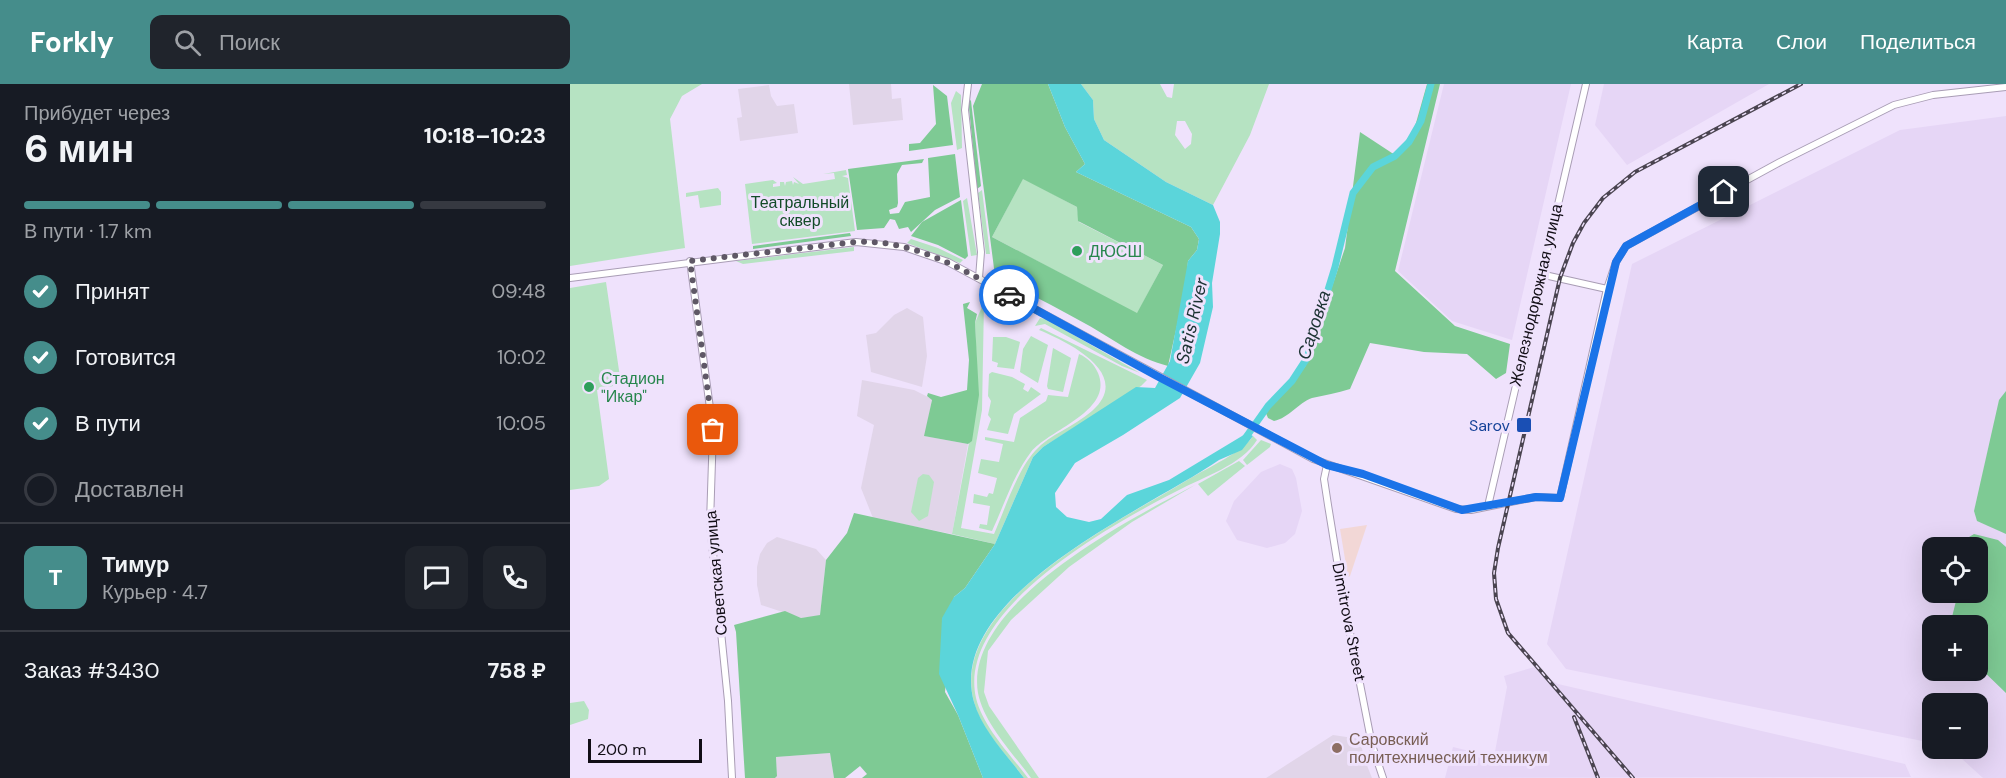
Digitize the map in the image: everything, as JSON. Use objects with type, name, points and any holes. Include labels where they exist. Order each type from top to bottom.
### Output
[{"type":"street","points":[[968,84],[965,110],[981,252],[979,278]]},
{"type":"street","name":"Железнодорожная улица","points":[[1488,506],[1540,274],[1586,84]]},
{"type":"street","points":[[570,278],[690,261],[864,241],[930,255],[979,278],[1246,424],[1327,465],[1363,474],[1456,509],[1471,510],[1536,497],[1560,498],[1607,289],[1616,262],[1626,246],[1861,120],[1894,105],[1933,95],[2006,87]]},
{"type":"street","name":"Советская улица","points":[[690,261],[713,430],[710,523],[728,701],[732,778]]},
{"type":"street","points":[[1540,274],[1607,289]]},
{"type":"street","name":"Dimitrova Street","points":[[1327,465],[1324,479],[1343,597],[1372,746],[1383,778]]},
{"type":"shaded area","points":[[849,84],[891,84],[892,99],[901,98],[903,120],[853,125]]},
{"type":"shaded area","points":[[982,84],[1048,84],[1065,127],[1085,164],[1076,172],[1191,227],[1199,239],[1197,250],[1188,261],[1186,285],[1168,366],[1136,353],[995,276],[973,106]],"holes":[[[1023,179],[1077,207],[1078,221],[1163,265],[1137,313],[992,237]]]},
{"type":"shaded area","points":[[1427,84],[1440,84],[1395,271],[1455,326],[1510,344],[1506,373],[1496,379],[1467,354],[1424,352],[1370,343],[1350,389],[1312,398],[1274,421],[1268,418],[1265,411],[1305,367],[1345,248],[1360,132],[1395,155],[1414,130]]},
{"type":"shaded area","points":[[1444,84],[1571,84],[1512,340],[1452,321],[1398,271]]},
{"type":"shaded area","points":[[1604,84],[1769,84],[1627,165],[1595,125]]},
{"type":"shaded area","points":[[769,85],[771,96],[777,106],[794,104],[798,133],[740,141],[737,118],[742,117],[738,89]]},
{"type":"shaded area","points":[[933,85],[947,96],[953,145],[909,151],[909,144],[920,143],[936,124]]},
{"type":"shaded area","points":[[968,97],[971,101],[981,186],[977,189]]},
{"type":"shaded area","points":[[2006,116],[2006,778],[1983,778],[1962,759],[1988,759],[1988,693],[1922,693],[1922,741],[1566,669],[1547,644],[1632,264],[1900,130]]},
{"type":"shaded area","points":[[955,154],[960,197],[935,210],[911,232],[908,227],[899,229],[895,220],[890,219],[884,228],[857,230],[848,169],[924,159],[922,163],[902,165],[897,174],[898,203],[897,207],[889,210],[890,214],[899,213],[905,202],[930,197],[928,158]]},
{"type":"shaded area","points":[[961,200],[968,256],[965,259],[938,245],[911,236],[922,222]]},
{"type":"shaded area","points":[[850,233],[851,236],[753,249],[753,246]]},
{"type":"shaded area","points":[[970,302],[967,308],[977,314],[975,323],[979,395],[972,441],[968,444],[924,436],[932,400],[927,396],[928,393],[941,397],[967,390],[969,360],[963,304]]},
{"type":"shaded area","points":[[907,308],[923,317],[927,356],[922,387],[871,372],[866,335],[876,333],[894,315]]},
{"type":"shaded area","points":[[862,380],[914,390],[932,399],[925,436],[968,444],[952,534],[873,518],[861,488],[874,425],[857,416]]},
{"type":"shaded area","points":[[2006,391],[2006,534],[1977,521],[1974,511],[1999,400]]},
{"type":"shaded area","points":[[1280,464],[1292,469],[1296,478],[1302,511],[1295,534],[1285,543],[1267,548],[1237,540],[1226,521],[1234,501],[1261,472]]},
{"type":"shaded area","points":[[854,513],[995,544],[965,588],[954,597],[945,692],[958,715],[983,778],[862,778],[867,774],[860,766],[845,778],[834,778],[830,753],[776,757],[777,776],[775,778],[745,778],[734,625],[785,611],[801,618],[820,615],[826,560],[847,533]]},
{"type":"shaded area","points":[[1367,525],[1350,576],[1348,577],[1340,529]]},
{"type":"shaded area","points":[[1974,534],[1986,537],[1969,537]]},
{"type":"shaded area","points":[[777,537],[816,549],[826,560],[820,616],[801,618],[761,605],[757,585],[760,554],[767,543]]},
{"type":"shaded area","points":[[1988,538],[1998,540],[2006,547],[2006,693],[1988,676],[1988,615],[1952,615],[1956,603],[1988,603]]},
{"type":"shaded area","points":[[1538,666],[1543,675],[1558,684],[1905,764],[1911,777],[1445,778],[1453,747],[1494,757],[1507,687],[1504,676]]},
{"type":"shaded area","name":"Саровский политехнический техникум","points":[[1333,735],[1360,739],[1372,778],[1266,778]]},
{"type":"shaded area","points":[[830,753],[834,778],[775,778],[777,775],[776,757]]},
{"type":"green space","points":[[570,84],[702,84],[682,96],[670,119],[685,248],[570,266]]},
{"type":"green space","points":[[1081,84],[1160,84],[1167,97],[1172,98],[1174,84],[1269,84],[1250,135],[1213,205],[1166,182],[1104,140],[1094,119],[1093,100]],"holes":[[[1177,121],[1185,121],[1192,134],[1191,144],[1185,149],[1175,135]]]},
{"type":"green space","points":[[956,91],[961,95],[962,148],[957,150],[951,103]]},
{"type":"green space","name":"Театральный сквер","points":[[846,170],[847,175],[842,176],[848,178],[855,231],[752,244],[745,184],[773,180],[777,183],[773,184],[773,187],[780,186],[780,182],[784,182],[785,186],[786,182],[792,181],[793,185],[794,182],[799,184],[793,177],[803,184],[835,179],[834,173],[823,174]]},
{"type":"green space","name":"ДЮСШ","points":[[1023,178],[1077,207],[1079,222],[1163,265],[1137,314],[992,237]]},
{"type":"green space","points":[[718,188],[721,192],[721,205],[700,208],[698,195],[686,197],[686,193]]},
{"type":"green space","points":[[982,190],[990,254],[986,254],[978,193]]},
{"type":"green space","points":[[967,198],[977,255],[971,256],[963,201]]},
{"type":"green space","points":[[911,239],[963,260],[960,263],[907,243]]},
{"type":"green space","points":[[854,247],[854,251],[743,264],[736,261]]},
{"type":"green space","name":"Стадион \"Икар\"","points":[[606,282],[621,384],[597,390],[609,479],[599,486],[570,490],[570,288]]},
{"type":"green space","points":[[984,302],[982,410],[961,528],[994,534],[1017,479],[1035,451],[1085,417],[1103,397],[1106,384],[1101,372],[1092,361],[1080,351],[1039,330],[1041,328],[1147,380],[1043,447],[1033,457],[995,544],[952,534],[978,395],[975,323]]},
{"type":"green space","points":[[1040,318],[1046,319],[1140,373],[1122,366],[1045,324],[1035,326]]},
{"type":"green space","points":[[1031,336],[1048,345],[1038,383],[1020,372],[1023,349]]},
{"type":"green space","points":[[993,337],[1006,337],[1020,342],[1014,369],[997,367],[998,363],[992,361]]},
{"type":"green space","points":[[1053,348],[1071,358],[1063,392],[1048,389],[1047,386]]},
{"type":"green space","points":[[1079,354],[1095,367],[1098,373],[1100,386],[1097,398],[1078,418],[1031,452],[1014,480],[992,531],[979,528],[980,524],[987,525],[990,506],[973,503],[974,494],[987,497],[989,493],[993,494],[997,478],[978,473],[981,459],[999,462],[1003,444],[985,440],[985,437],[1014,442],[1020,418],[1046,401],[1048,395],[1068,397]]},
{"type":"green space","points":[[992,372],[1012,377],[1025,384],[1023,389],[1028,392],[1031,387],[1041,394],[1014,414],[1008,434],[987,430],[991,419],[988,415],[991,401],[988,396],[989,374]]},
{"type":"green space","points":[[1253,436],[1257,440],[1242,457],[1116,525],[1045,574],[1014,602],[990,633],[976,665],[976,698],[991,730],[1028,778],[1024,778],[988,732],[974,702],[973,666],[987,631],[1013,599],[1047,569],[1085,541],[1233,454]]},
{"type":"green space","points":[[1261,440],[1271,444],[1270,447],[1247,465],[1243,460]]},
{"type":"green space","points":[[1239,461],[1245,466],[1208,496],[1198,484]]},
{"type":"green space","points":[[923,474],[929,475],[934,482],[928,516],[919,521],[911,512],[918,478]]},
{"type":"green space","points":[[1195,485],[1132,522],[1069,567],[1011,620],[988,651],[984,692],[989,706],[1039,778],[1031,778],[986,716],[978,693],[980,660],[996,628],[1023,597],[1056,568],[1132,519]]},
{"type":"green space","points":[[584,701],[589,710],[588,719],[570,725],[570,703]]},
{"type":"water","name":"Satis River","points":[[1048,84],[1081,84],[1093,100],[1094,119],[1104,140],[1166,182],[1213,205],[1220,222],[1212,283],[1213,307],[1200,363],[1180,398],[1075,463],[1055,493],[1056,507],[1067,517],[1089,522],[1101,519],[1127,495],[1169,480],[1247,433],[1253,436],[1242,450],[1219,460],[1103,529],[1059,559],[1020,591],[990,626],[973,663],[974,702],[989,732],[1024,778],[983,778],[939,674],[942,618],[954,597],[965,588],[995,544],[1033,457],[1043,447],[1136,387],[1155,388],[1170,361],[1188,261],[1197,250],[1199,239],[1191,227],[1076,172],[1085,164],[1065,127]]},
{"type":"waterway","name":"Саровка","points":[[1244,440],[1268,406],[1292,381],[1307,358],[1335,267],[1353,193],[1373,167],[1395,156],[1409,142],[1421,121],[1431,84]]},
{"type":"railway","points":[[1633,778],[1508,633],[1496,599],[1494,573],[1498,548],[1560,278],[1573,243],[1584,223],[1603,198],[1635,172],[1801,84]]},
{"type":"railway","points":[[1574,717],[1598,778]]},
{"type":"way so far","points":[[713,430],[690,261],[864,241],[879,242],[904,247],[948,262],[1009,295]]},
{"type":"place","name":"ДЮСШ","points":[[1077,251]]},
{"type":"place","name":"Стадион \"Икар\"","points":[[589,387]]},
{"type":"place","name":"Sarov","points":[[1524,425]]},
{"type":"place","name":"Саровский политехнический техникум","points":[[1337,748]]},
{"type":"route","points":[[1009,295],[1327,465],[1363,474],[1462,510],[1536,497],[1560,498],[1607,289],[1616,262],[1626,246],[1724,192]]}]
